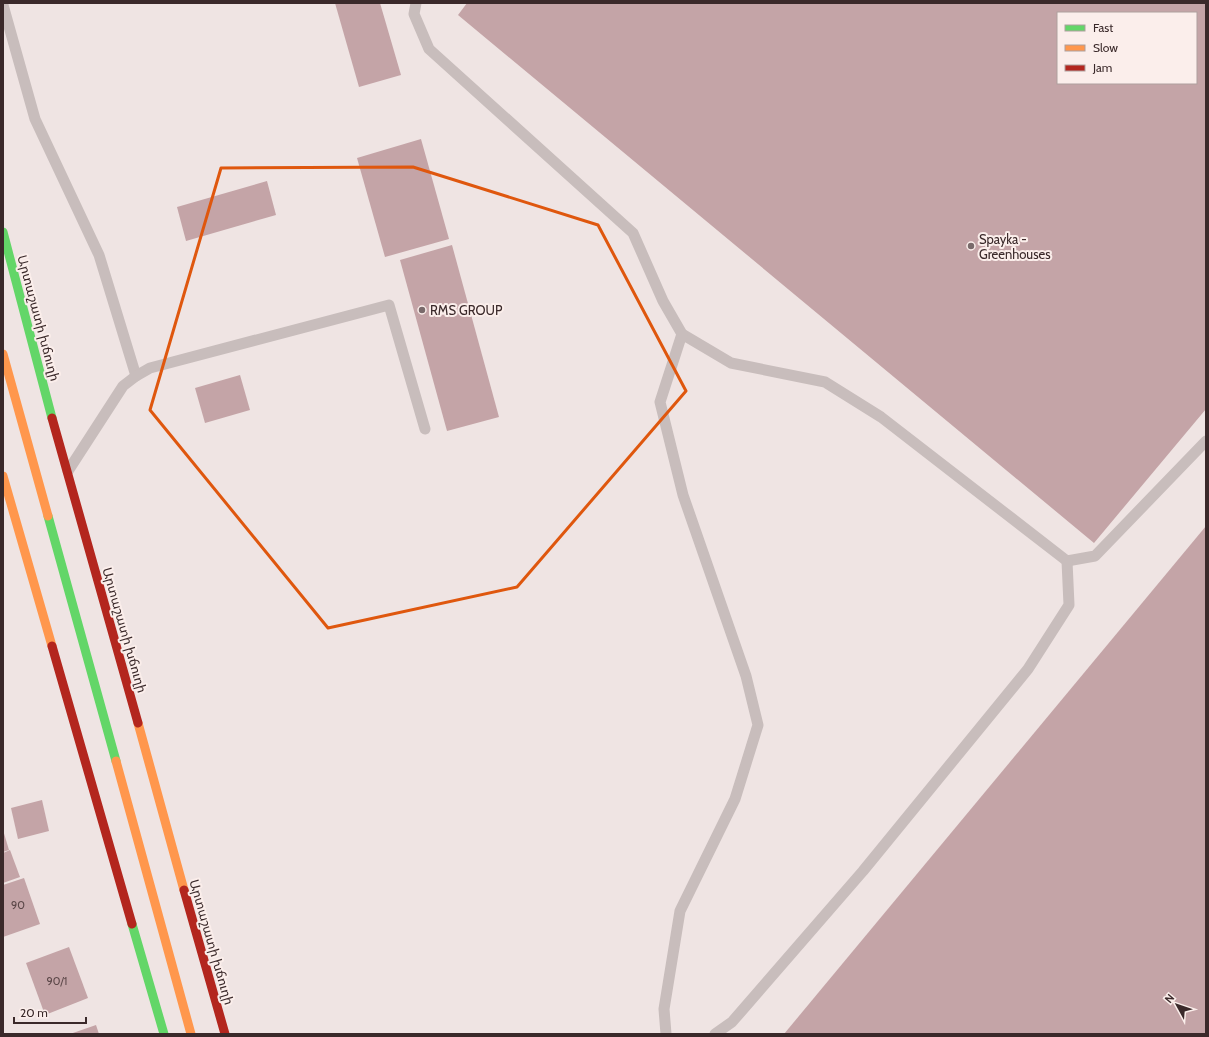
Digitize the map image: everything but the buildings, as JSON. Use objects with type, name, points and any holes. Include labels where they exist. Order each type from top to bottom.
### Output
[{"type":"main road","name":"Արտաշատի խճուղի","points":[[3,232],[67,472],[225,1034]]},
{"type":"main road","points":[[3,354],[191,1034]]},
{"type":"main road","points":[[3,476],[164,1034]]},
{"type":"lane","points":[[416,3],[414,14],[429,49],[633,233],[663,301],[682,334],[731,363],[825,382],[881,417],[1067,561],[1095,556],[1206,441]]},
{"type":"lane","points":[[3,5],[35,119],[99,255],[136,376]]},
{"type":"lane","points":[[67,472],[123,386],[150,368],[389,304],[425,429]]},
{"type":"lane","points":[[666,1034],[664,1009],[680,911],[735,799],[758,725],[746,676],[684,496],[660,402],[682,334]]},
{"type":"lane","points":[[715,1034],[732,1022],[858,876],[1028,669],[1069,605],[1067,561]]},
{"type":"highlighted area","points":[[413,167],[598,225],[686,391],[517,587],[328,628],[150,410],[221,168]]},
{"type":"traffic: fast","points":[[3,232],[52,418]]},
{"type":"traffic: fast","points":[[48,516],[116,761]]},
{"type":"traffic: fast","points":[[132,924],[164,1034]]},
{"type":"traffic: slow","points":[[3,354],[48,516]]},
{"type":"traffic: slow","points":[[3,476],[52,646]]},
{"type":"traffic: slow","points":[[138,723],[184,890]]},
{"type":"traffic: slow","points":[[116,761],[191,1034]]},
{"type":"traffic: jam","points":[[52,418],[138,723]]},
{"type":"traffic: jam","points":[[52,646],[132,924]]},
{"type":"traffic: jam","points":[[184,890],[225,1034]]},
{"type":"place","name":"Spayka - Greenhouses","points":[[971,246]]},
{"type":"place","name":"RMS GROUP","points":[[422,310]]}]
